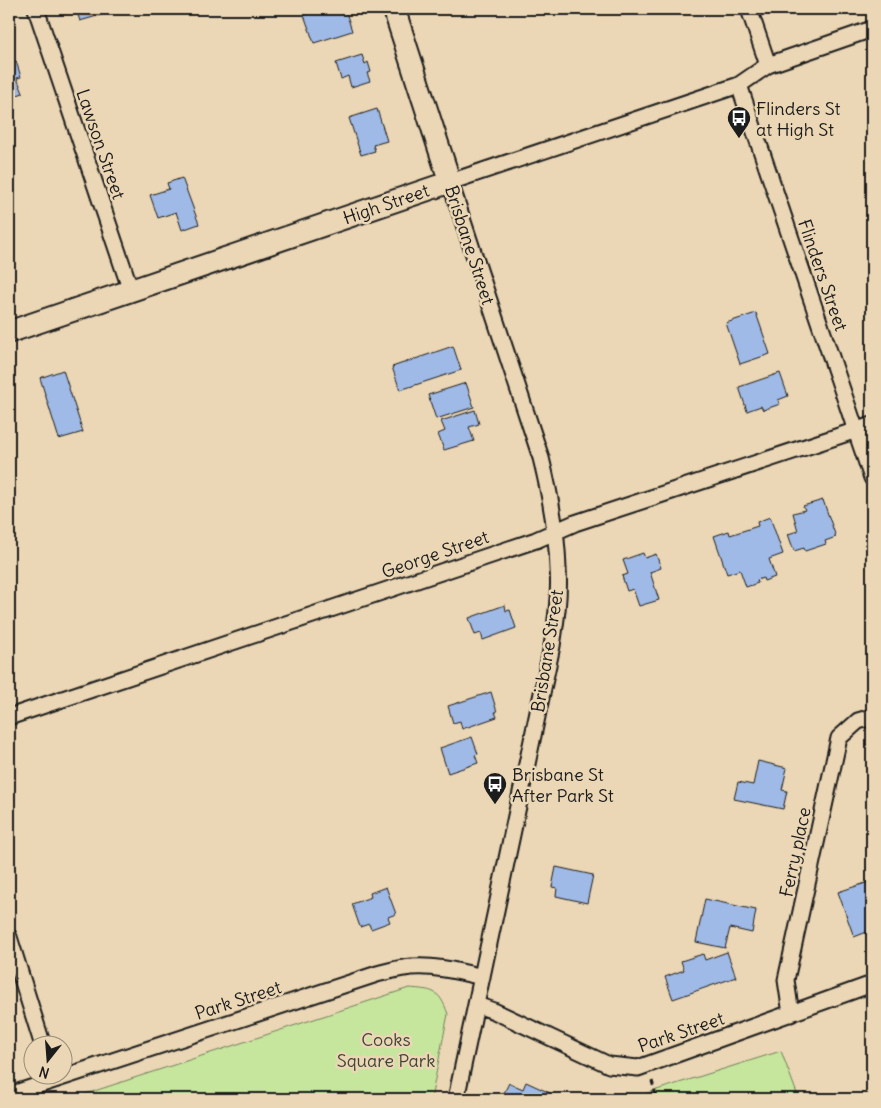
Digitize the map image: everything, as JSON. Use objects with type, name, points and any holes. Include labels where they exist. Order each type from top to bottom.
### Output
[{"type":"main road","name":"Brisbane Street","points":[[394,9],[450,182]]},
{"type":"main road","name":"High Street","points":[[9,332],[450,182]]},
{"type":"street","name":"Lawson Street","points":[[36,9],[131,291]]},
{"type":"street","points":[[749,9],[768,66]]},
{"type":"street","name":"High Street","points":[[450,182],[739,85],[768,66],[872,30]]},
{"type":"street","name":"Flinders Street","points":[[739,85],[872,478]]},
{"type":"street","name":"Brisbane Street","points":[[450,182],[541,458],[550,494],[558,570],[558,595],[552,646],[456,1099]]},
{"type":"street","name":"George Street","points":[[9,717],[536,540],[575,523],[872,425]]},
{"type":"street","name":"Ferry place","points":[[791,1014],[786,980],[839,738],[858,721],[872,716]]},
{"type":"street","points":[[9,937],[40,1036]]},
{"type":"street","name":"Park Street","points":[[72,1072],[377,974],[405,967],[432,968],[482,977]]},
{"type":"street","name":"Park Street","points":[[476,1005],[494,1011],[609,1065],[638,1068],[872,984]]},
{"type":"street","name":"Park Street","points":[[9,1095],[32,1086]]},
{"type":"green space","name":"Cooks Square Park","points":[[409,988],[434,992],[445,1006],[448,1014],[431,1099],[70,1099]]},
{"type":"green space","points":[[781,1051],[799,1099],[628,1099]]},
{"type":"building","points":[[76,9],[121,9],[80,21]]},
{"type":"building","points":[[284,9],[297,9],[285,13]]},
{"type":"building","points":[[323,9],[345,9],[352,31],[314,43],[304,15]]},
{"type":"building","points":[[362,55],[365,64],[368,62],[371,72],[367,73],[370,81],[351,87],[348,76],[341,79],[336,63]]},
{"type":"building","points":[[16,61],[21,77],[17,78],[23,93],[9,98],[9,63]]},
{"type":"building","points":[[377,109],[387,141],[373,145],[375,151],[361,155],[349,118]]},
{"type":"building","points":[[182,178],[199,224],[182,230],[176,212],[158,218],[150,195],[169,189],[167,183]]},
{"type":"building","points":[[756,313],[770,354],[740,364],[726,323]]},
{"type":"building","points":[[453,346],[461,370],[400,390],[392,367]]},
{"type":"building","points":[[63,370],[83,432],[59,439],[40,378]]},
{"type":"building","points":[[780,373],[788,396],[778,400],[780,404],[763,410],[761,406],[747,411],[739,387]]},
{"type":"building","points":[[466,383],[474,407],[436,419],[428,395]]},
{"type":"building","points":[[475,410],[479,424],[469,427],[474,441],[444,450],[438,434],[445,431],[441,421]]},
{"type":"building","points":[[823,500],[836,537],[825,541],[826,544],[805,551],[804,548],[794,551],[788,534],[798,531],[793,513],[805,510],[803,506]]},
{"type":"building","points":[[770,517],[783,554],[769,559],[775,577],[764,581],[763,578],[757,580],[758,583],[746,587],[740,570],[727,574],[714,536],[729,531],[730,535],[758,526],[757,522]]},
{"type":"building","points":[[643,553],[645,558],[656,554],[661,568],[650,572],[659,600],[639,606],[633,589],[627,591],[622,576],[628,574],[623,560]]},
{"type":"building","points":[[505,605],[506,611],[510,610],[516,628],[483,640],[481,633],[475,635],[469,618]]},
{"type":"building","points":[[491,692],[497,717],[462,729],[460,721],[453,723],[448,706]]},
{"type":"building","points":[[472,737],[478,754],[475,755],[478,763],[448,773],[440,748]]},
{"type":"building","points":[[758,761],[787,768],[782,790],[787,791],[783,809],[734,799],[738,782],[753,785]]},
{"type":"building","points":[[556,867],[593,875],[587,903],[556,896],[557,888],[552,887]]},
{"type":"building","points":[[872,881],[872,930],[854,937],[838,892]]},
{"type":"building","points":[[386,887],[396,914],[388,917],[390,922],[371,929],[369,924],[360,927],[352,904],[371,897],[370,893]]},
{"type":"building","points":[[705,899],[756,910],[752,933],[730,928],[725,948],[696,942]]},
{"type":"building","points":[[727,952],[736,977],[673,999],[665,977],[684,970],[681,961],[703,954],[705,960]]},
{"type":"building","points":[[526,1082],[563,1099],[501,1099],[509,1083],[523,1089]]},
{"type":"place","name":"Flinders St at High St","points":[[739,139]]},
{"type":"place","name":"Brisbane St After Park St","points":[[495,805]]}]
